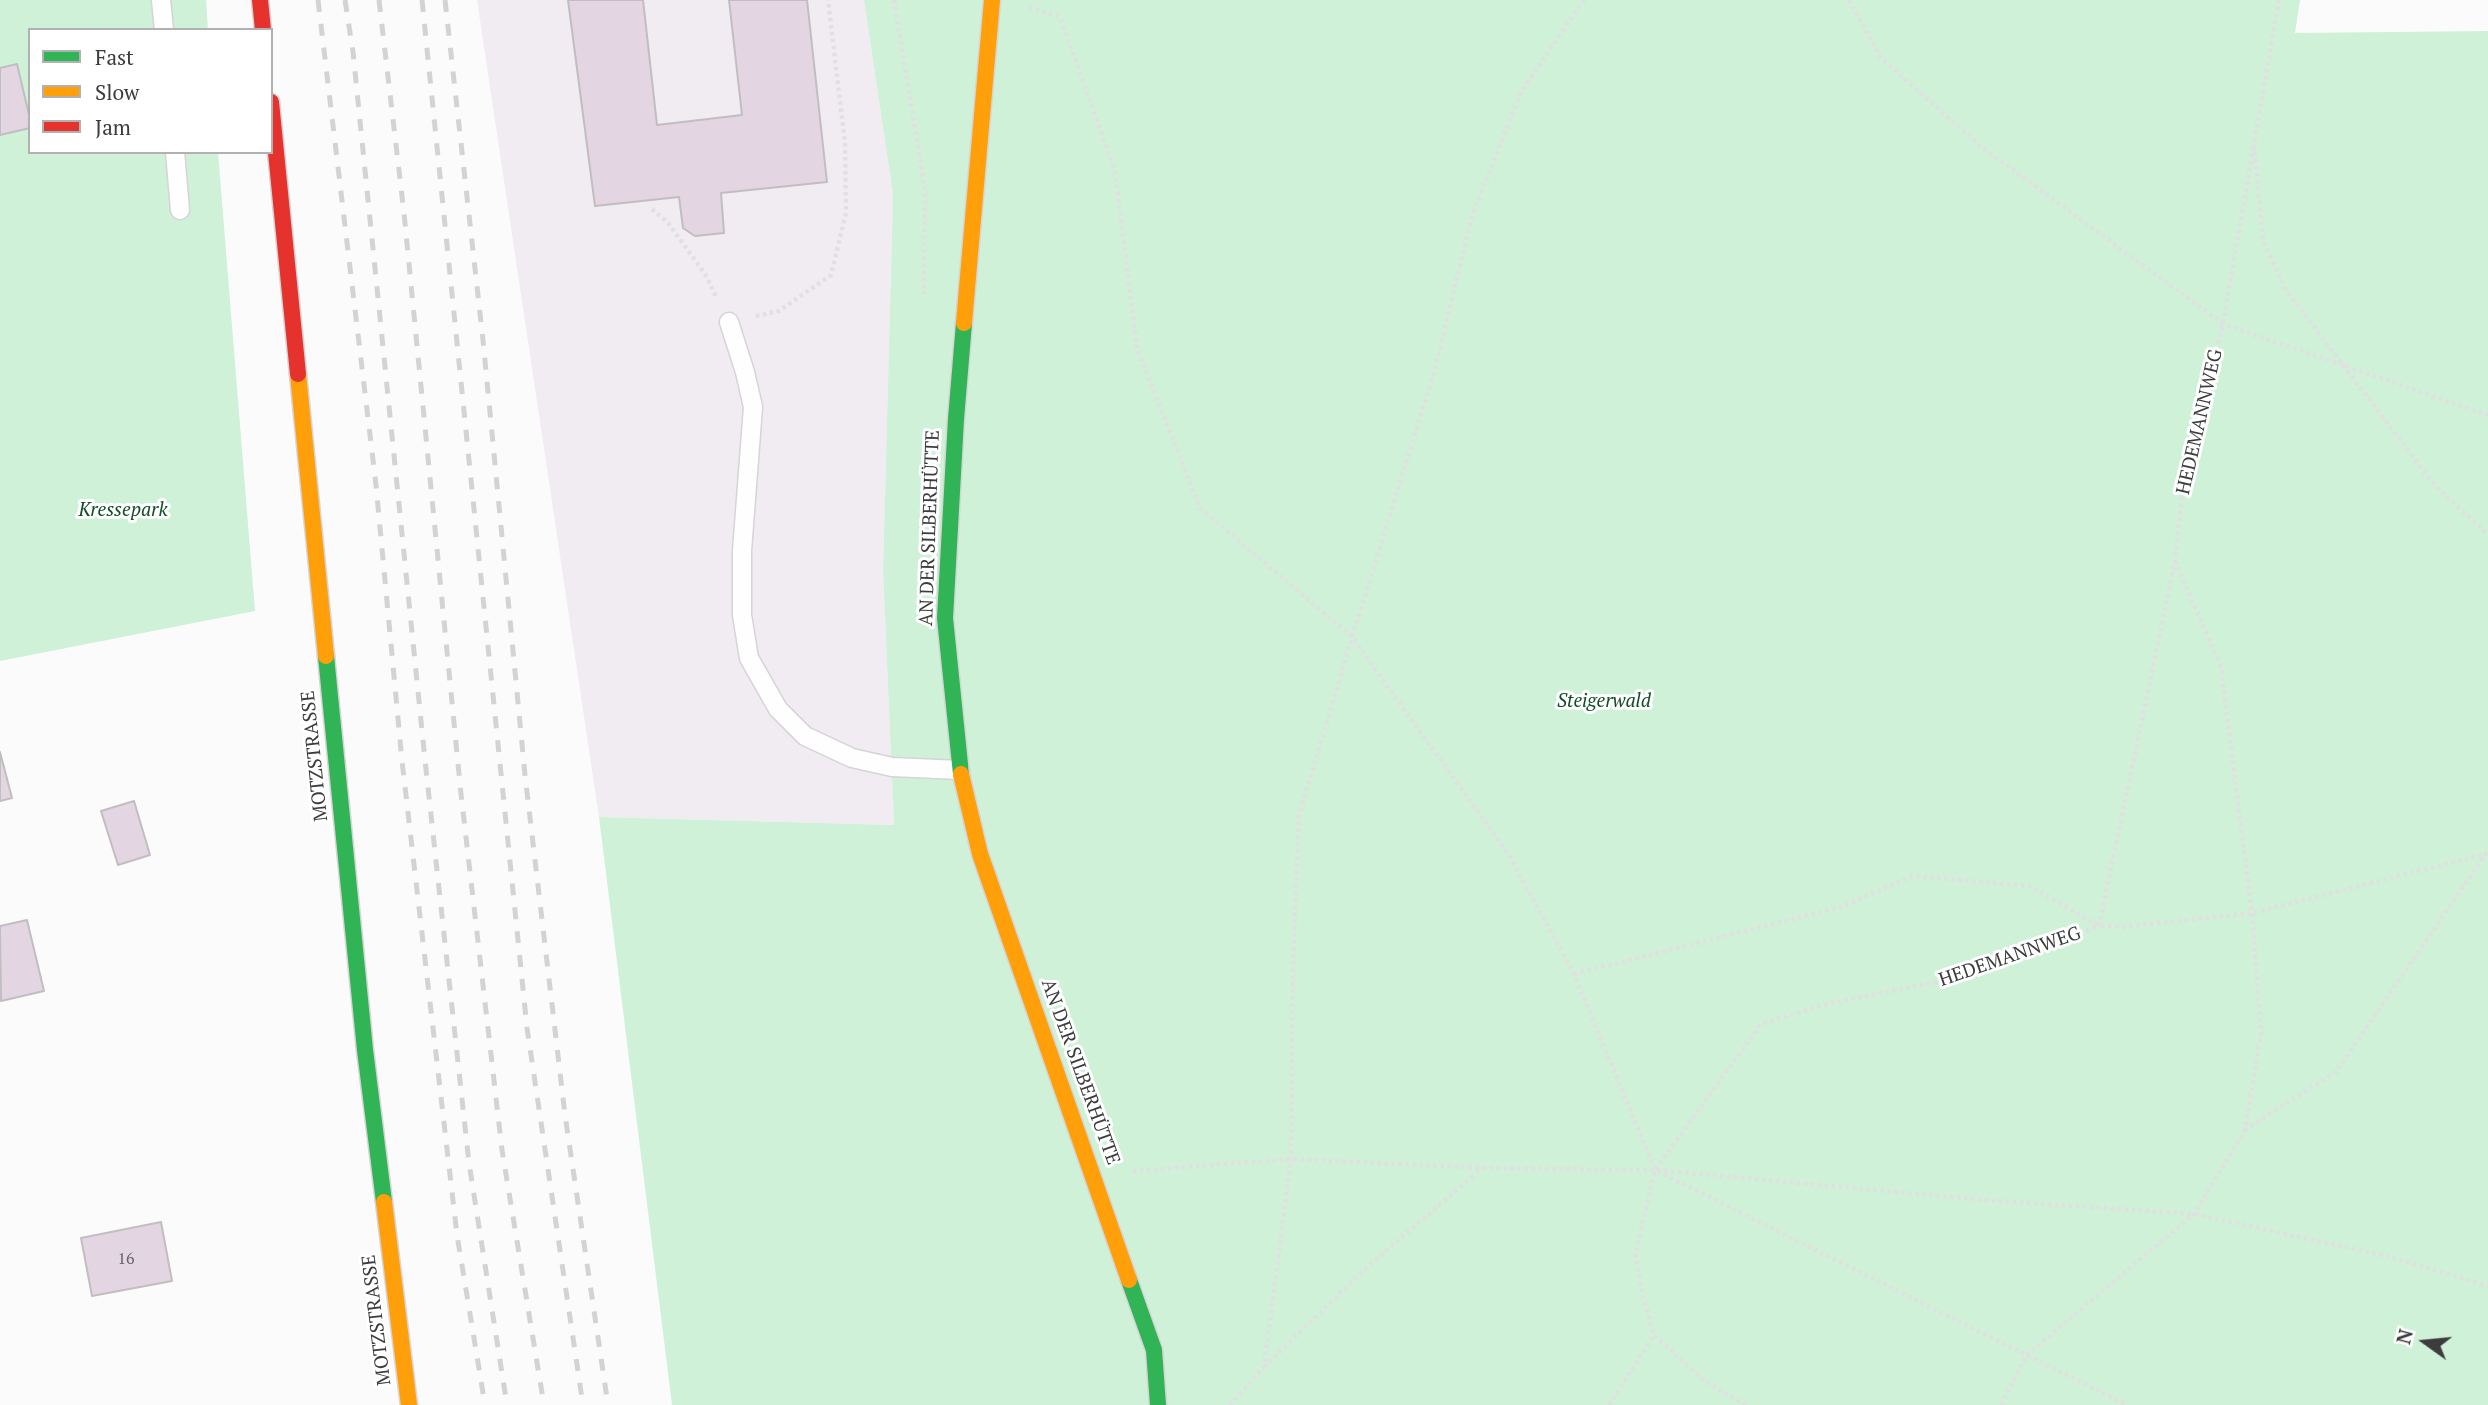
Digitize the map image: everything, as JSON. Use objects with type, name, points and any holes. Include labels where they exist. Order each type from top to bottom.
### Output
[{"type":"street","points":[[260,0],[263,28]]},
{"type":"street","name":"AN DER SILBERHÜTTE","points":[[992,0],[956,419],[945,618],[960,770],[980,854],[1154,1350],[1158,1405]]},
{"type":"street","name":"MOTZSTRASSE","points":[[273,122],[365,1050],[409,1405]]},
{"type":"lane","points":[[161,0],[164,28]]},
{"type":"lane","points":[[175,154],[180,210]]},
{"type":"lane","points":[[729,322],[753,407],[742,551],[742,615],[749,659],[778,709],[806,736],[852,758],[891,767],[960,770]]},
{"type":"path","points":[[652,209],[668,223],[705,274],[729,322],[779,311],[831,275],[846,213],[845,143],[828,0]]},
{"type":"path","points":[[1264,1367],[1292,1159],[1293,961],[1299,816],[1434,373],[1472,216],[1521,92],[1584,0]]},
{"type":"path","points":[[1849,0],[1881,58],[1979,145],[2223,324],[2488,415]]},
{"type":"path","name":"HEDEMANNWEG","points":[[1654,1335],[1635,1255],[1655,1170],[1761,1024],[1830,1003],[1946,980],[2099,926],[2175,561],[2182,496],[2223,324],[2279,0]]},
{"type":"path","points":[[1023,4],[1060,17],[1115,171],[1137,348],[1200,508],[1352,637],[1509,855],[1574,974],[1655,1170],[2127,1405]]},
{"type":"path","points":[[2254,144],[2263,240],[2286,290],[2435,486],[2488,534]]},
{"type":"path","points":[[2001,1405],[2027,1355],[2194,1214],[2245,1130],[2261,1033],[2252,913],[2221,667],[2175,561]]},
{"type":"path","points":[[1574,974],[1841,907],[1912,876],[2030,886],[2099,926],[2124,927],[2252,913],[2487,852]]},
{"type":"path","points":[[2245,1130],[2336,1072],[2487,852]]},
{"type":"path","points":[[1094,1174],[1292,1159],[1483,1168],[1655,1170],[1984,1200],[2194,1214],[2390,1257],[2488,1286]]},
{"type":"path","points":[[1230,1405],[1264,1367],[1364,1270],[1483,1168]]},
{"type":"path","points":[[1609,1405],[1654,1335],[1704,1381],[1746,1405]]},
{"type":"shaded area","points":[[477,0],[864,0],[893,195],[883,571],[894,825],[599,817]]},
{"type":"green space","name":"Kressepark","points":[[0,0],[206,0],[208,28],[28,28],[28,154],[218,154],[255,611],[0,661]]},
{"type":"green space","name":"Steigerwald","points":[[864,0],[2300,0],[2295,33],[2488,31],[2488,1405],[672,1405],[599,817],[894,825],[883,571],[893,195]]},
{"type":"building","points":[[568,0],[643,0],[657,125],[742,115],[729,0],[807,0],[827,182],[721,193],[724,233],[695,236],[683,228],[679,197],[595,206]]},
{"type":"building","points":[[17,64],[28,111],[28,128],[0,135],[0,68]]},
{"type":"building","points":[[0,752],[12,798],[0,801]]},
{"type":"building","points":[[134,801],[150,855],[118,865],[101,811]]},
{"type":"building","points":[[27,920],[44,991],[1,1001],[0,926]]},
{"type":"building","points":[[161,1222],[172,1281],[92,1296],[81,1238]]},
{"type":"railway","points":[[318,0],[376,485],[402,761],[457,1235],[485,1405]]},
{"type":"railway","points":[[345,0],[353,52],[469,1163],[507,1405]]},
{"type":"railway","points":[[379,0],[404,213],[461,794],[502,1150],[544,1405]]},
{"type":"railway","points":[[422,0],[527,1028],[583,1405]]},
{"type":"railway","points":[[445,0],[483,340],[525,775],[565,1115],[608,1405]]},
{"type":"traffic: fast","points":[[961,774],[945,618],[964,323]]},
{"type":"traffic: fast","points":[[326,656],[365,1050],[384,1202]]},
{"type":"traffic: fast","points":[[1129,1280],[1154,1350],[1158,1405]]},
{"type":"traffic: slow","points":[[964,323],[992,0]]},
{"type":"traffic: slow","points":[[298,374],[326,656]]},
{"type":"traffic: slow","points":[[961,774],[980,854],[1129,1280]]},
{"type":"traffic: slow","points":[[384,1202],[409,1405]]},
{"type":"traffic: jam","points":[[260,0],[263,28]]},
{"type":"traffic: jam","points":[[273,122],[298,374]]}]
